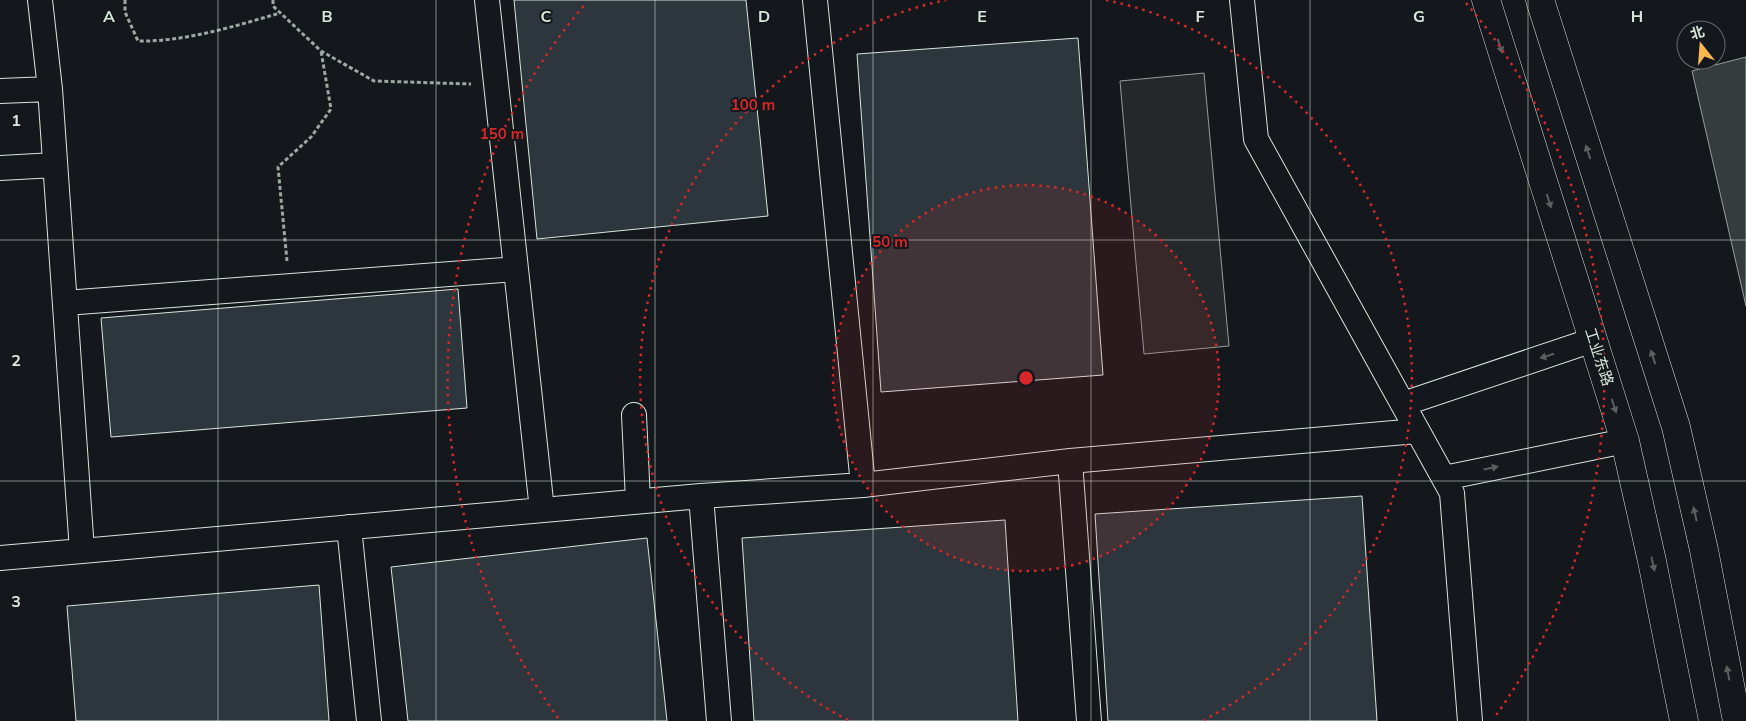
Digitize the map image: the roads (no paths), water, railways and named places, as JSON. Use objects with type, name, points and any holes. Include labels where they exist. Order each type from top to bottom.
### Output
[{"type":"main road","name":"工业东路","points":[[1486,0],[1625,440],[1652,561],[1684,721]]},
{"type":"main road","points":[[1540,0],[1676,427],[1704,550],[1737,721]]},
{"type":"street","points":[[40,0],[50,89],[82,551]]},
{"type":"street","points":[[487,0],[542,510]]},
{"type":"street","points":[[815,0],[863,484]]},
{"type":"street","points":[[1242,0],[1256,140],[1452,493],[1470,721]]},
{"type":"street","points":[[0,91],[50,89]]},
{"type":"street","points":[[0,168],[55,165]]},
{"type":"street","points":[[65,303],[516,269]]},
{"type":"street","points":[[1403,404],[1593,340]]},
{"type":"street","points":[[634,414],[638,501]]},
{"type":"street","points":[[0,558],[638,501],[863,484],[1070,461],[1418,431]]},
{"type":"street","points":[[1444,478],[1625,440]]},
{"type":"street","points":[[1070,461],[1089,721]]},
{"type":"street","points":[[700,496],[719,721]]},
{"type":"street","points":[[349,527],[369,721]]}]
